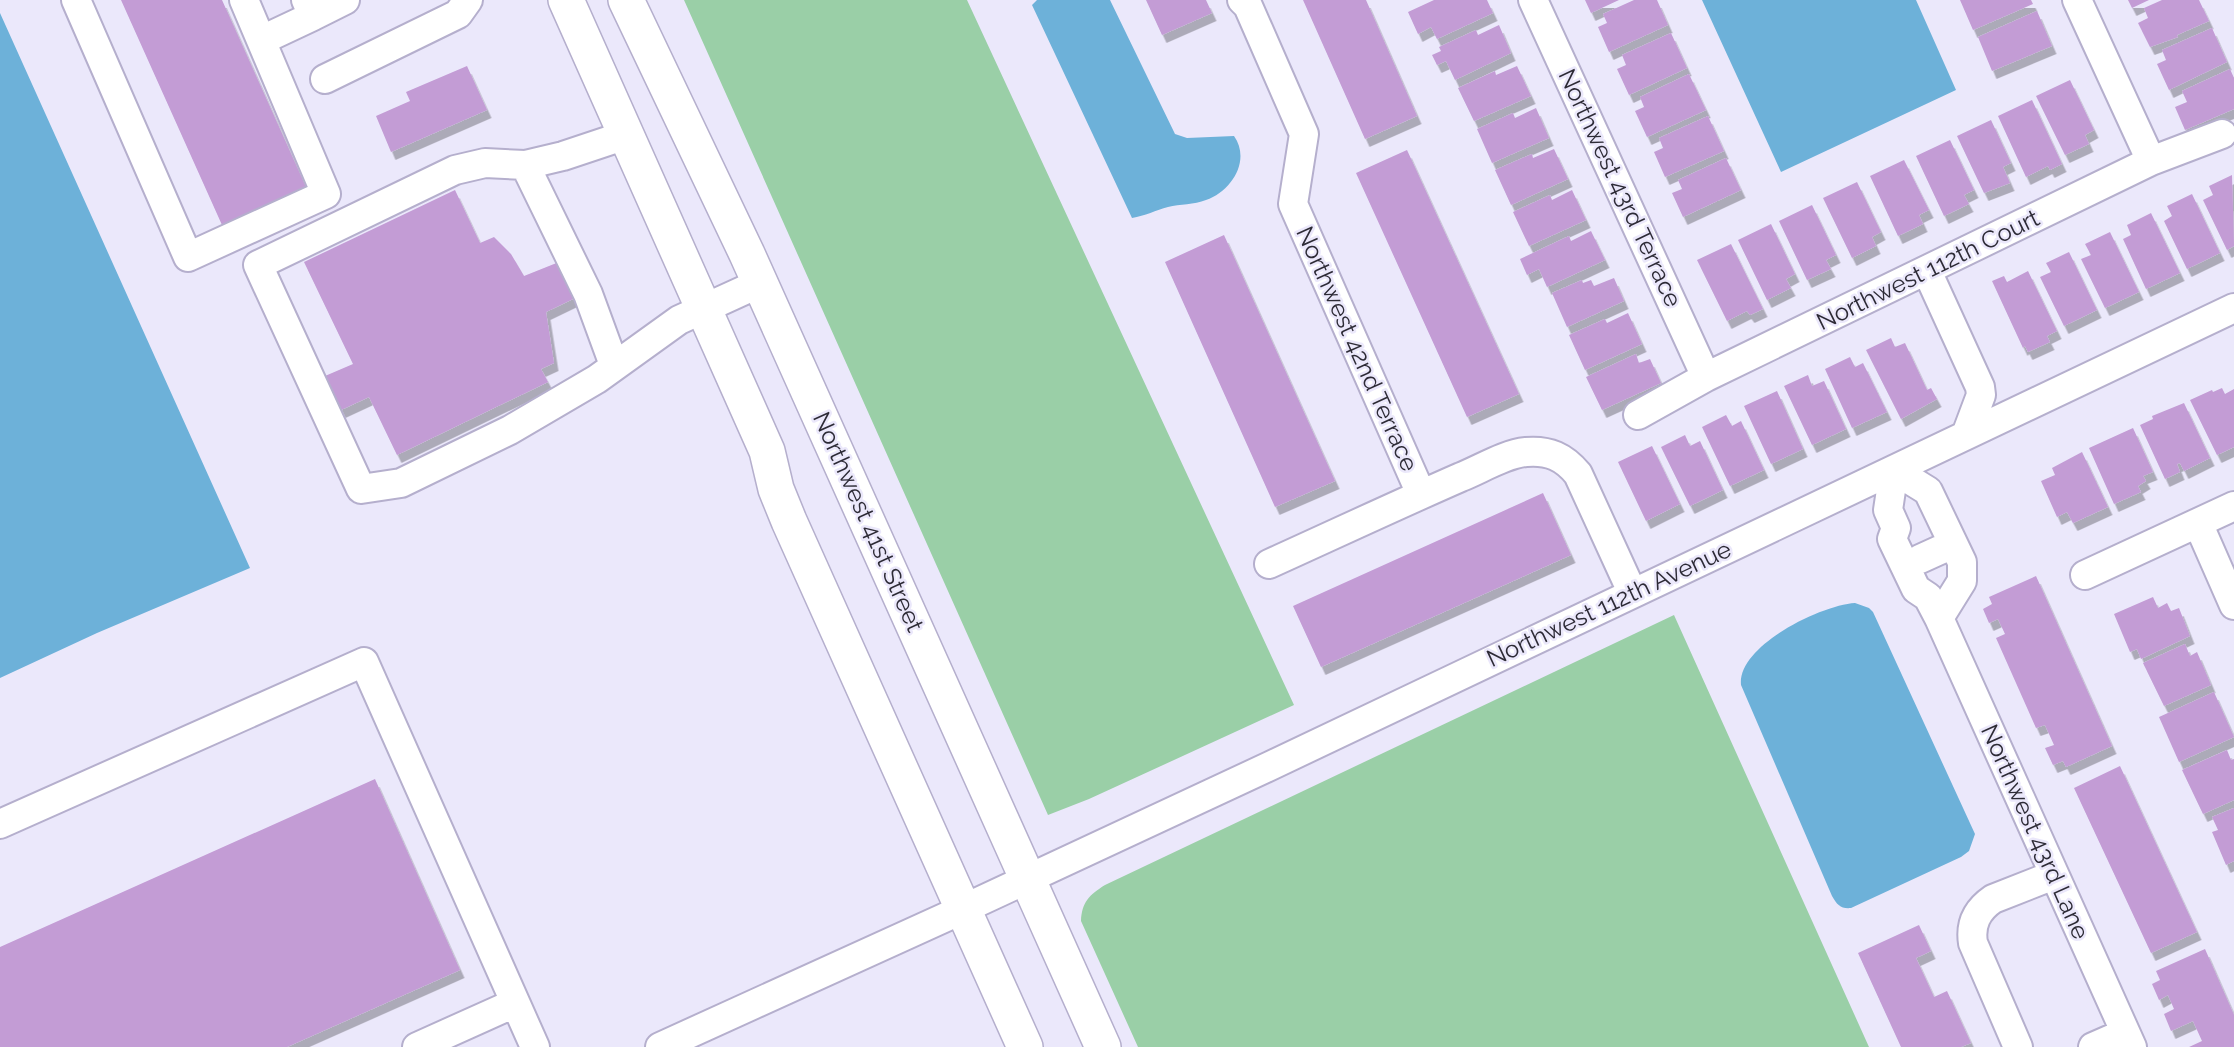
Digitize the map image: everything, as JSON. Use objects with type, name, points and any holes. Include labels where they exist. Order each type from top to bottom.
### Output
[{"type":"main road","points":[[566,0],[767,452],[776,489],[789,521],[973,905],[1049,1047]]},
{"type":"main road","name":"Northwest 41st Street","points":[[626,0],[760,283],[1103,1047]]},
{"type":"main road","points":[[973,905],[1025,1047]]},
{"type":"street","points":[[76,0],[188,257],[326,194],[244,0]]},
{"type":"street","points":[[262,40],[309,8],[345,0]]},
{"type":"street","points":[[325,79],[458,14],[468,0]]},
{"type":"street","name":"Northwest 42nd Terrace","points":[[1242,0],[1248,6],[1304,134],[1293,204],[1421,494],[1515,454],[1534,452],[1556,455],[1564,459],[1578,474],[1632,592]]},
{"type":"street","name":"Northwest 43rd Terrace","points":[[1533,0],[1706,377]]},
{"type":"street","points":[[2077,0],[2151,161]]},
{"type":"street","name":"Northwest 112th Court","points":[[1638,415],[1706,377],[2151,161],[2222,134]]},
{"type":"street","points":[[626,135],[563,156],[525,165],[485,163],[454,170],[258,265],[361,489],[401,484],[510,430],[597,379],[679,320],[760,283]]},
{"type":"street","points":[[525,165],[588,294],[614,365]]},
{"type":"street","points":[[1927,271],[1980,387],[1981,395],[1966,435]]},
{"type":"street","name":"Northwest 112th Avenue","points":[[660,1047],[1027,880],[2234,308]]},
{"type":"street","points":[[1894,470],[1928,491],[1962,562],[1962,581],[1934,607]]},
{"type":"street","name":"Northwest 43rd Lane","points":[[1894,470],[1888,510],[1896,528],[1892,539],[1916,589],[1934,607]]},
{"type":"street","points":[[1269,564],[1421,494]]},
{"type":"street","points":[[2085,575],[2234,506]]},
{"type":"street","points":[[2198,523],[2234,605]]},
{"type":"street","name":"Northwest 43rd Lane","points":[[1896,528],[1906,531],[1932,583],[1934,607],[2129,1040]]},
{"type":"street","points":[[1920,559],[1953,544]]},
{"type":"street","points":[[0,824],[364,662],[535,1047]]},
{"type":"street","points":[[2018,1047],[1973,943],[1974,920],[1984,905],[1993,899],[2054,875]]},
{"type":"street","points":[[417,1047],[515,1003]]},
{"type":"street","points":[[2093,1047],[2129,1040]]},
{"type":"green space","points":[[684,0],[967,0],[1294,705],[1089,799],[1048,815]]},
{"type":"green space","points":[[1674,615],[1869,1047],[1138,1047],[1081,921],[1085,904],[1095,892]]},
{"type":"water","points":[[1037,0],[1110,0],[1175,134],[1187,138],[1234,136],[1239,145],[1239,164],[1236,174],[1224,190],[1201,202],[1168,207],[1132,218],[1032,5]]},
{"type":"water","points":[[1702,0],[1916,0],[1956,90],[1781,172]]},
{"type":"water","points":[[0,13],[250,568],[97,633],[0,678]]},
{"type":"water","points":[[1855,603],[1873,612],[1975,834],[1969,851],[1961,857],[1851,908],[1845,908],[1832,896],[1741,685],[1743,670],[1766,642],[1822,611]]},
{"type":"building","points":[[121,0],[222,0],[306,187],[222,225]]},
{"type":"building","points":[[1146,0],[1206,0],[1212,13],[1162,35]]},
{"type":"building","points":[[1303,0],[1366,0],[1417,116],[1365,139]]},
{"type":"building","points":[[1434,0],[1487,0],[1493,13],[1437,39],[1431,27],[1418,34],[1408,12]]},
{"type":"building","points":[[1585,0],[1619,0],[1591,13]]},
{"type":"building","points":[[1634,0],[1657,0],[1668,25],[1609,52],[1598,27],[1607,23],[1603,14]]},
{"type":"building","points":[[1960,0],[2031,0],[2033,4],[1973,30]]},
{"type":"building","points":[[2128,0],[2149,0],[2132,8]]},
{"type":"building","points":[[2162,0],[2199,0],[2209,21],[2177,35],[2178,37],[2150,47],[2138,23],[2148,18],[2144,8]]},
{"type":"building","points":[[2037,11],[2052,46],[1992,71],[1978,37]]},
{"type":"building","points":[[1499,25],[1511,53],[1455,80],[1446,61],[1437,65],[1432,55],[1441,51],[1439,47],[1476,30],[1478,35]]},
{"type":"building","points":[[2212,28],[2227,62],[2169,90],[2157,64],[2166,60],[2162,50]]},
{"type":"building","points":[[1671,33],[1687,68],[1629,95],[1617,69],[1626,65],[1622,55]]},
{"type":"building","points":[[467,66],[487,110],[391,152],[376,116],[410,101],[406,92]]},
{"type":"building","points":[[1517,66],[1531,96],[1474,121],[1458,88],[1495,71],[1496,75]]},
{"type":"building","points":[[2230,69],[2234,78],[2234,109],[2185,130],[2175,107],[2187,102],[2182,91]]},
{"type":"building","points":[[1689,74],[1706,110],[1647,137],[1635,111],[1644,107],[1640,97]]},
{"type":"building","points":[[2070,80],[2094,130],[2085,135],[2089,144],[2065,155],[2036,96]]},
{"type":"building","points":[[2032,100],[2062,164],[2050,170],[2048,166],[2026,177],[1998,116]]},
{"type":"building","points":[[1536,108],[1549,138],[1492,163],[1477,129],[1513,113],[1515,118]]},
{"type":"building","points":[[1708,116],[1724,151],[1665,177],[1654,152],[1663,148],[1659,138]]},
{"type":"building","points":[[1991,120],[2011,163],[2003,167],[2010,183],[1984,193],[1957,136]]},
{"type":"building","points":[[1950,140],[1974,190],[1964,195],[1969,204],[1944,216],[1916,156]]},
{"type":"building","points":[[1554,149],[1568,179],[1511,205],[1495,170],[1532,154],[1533,158]]},
{"type":"building","points":[[1407,150],[1519,394],[1467,417],[1356,173]]},
{"type":"building","points":[[1726,158],[1741,190],[1683,217],[1672,193],[1682,189],[1678,180]]},
{"type":"building","points":[[1904,160],[1929,210],[1919,215],[1923,224],[1898,236],[1870,176]]},
{"type":"building","points":[[2232,175],[2234,246],[2227,250],[2203,200],[2213,195],[2209,186]]},
{"type":"building","points":[[1857,182],[1881,232],[1872,237],[1876,246],[1852,258],[1823,198]]},
{"type":"building","points":[[455,190],[480,243],[494,237],[511,254],[524,276],[559,262],[575,298],[546,312],[554,363],[541,369],[548,382],[397,455],[369,397],[341,410],[325,376],[353,364],[304,262]]},
{"type":"building","points":[[1572,190],[1586,220],[1529,246],[1513,212],[1550,195],[1552,200]]},
{"type":"building","points":[[2192,194],[2220,253],[2187,269],[2164,221],[2172,216],[2167,206]]},
{"type":"building","points":[[1812,205],[1836,255],[1826,260],[1831,269],[1807,280],[1779,221]]},
{"type":"building","points":[[2151,213],[2180,273],[2146,289],[2123,239],[2131,235],[2127,225]]},
{"type":"building","points":[[1771,224],[1795,274],[1786,279],[1791,288],[1767,300],[1738,240]]},
{"type":"building","points":[[1591,231],[1605,260],[1547,287],[1539,269],[1527,275],[1520,259],[1569,236],[1571,241]]},
{"type":"building","points":[[2110,232],[2139,292],[2105,308],[2081,259],[2091,255],[2085,244]]},
{"type":"building","points":[[1224,235],[1335,481],[1275,507],[1165,262]]},
{"type":"building","points":[[1731,244],[1763,309],[1750,315],[1747,311],[1727,321],[1697,260]]},
{"type":"building","points":[[2069,252],[2097,310],[2064,326],[2040,277],[2051,272],[2046,263]]},
{"type":"building","points":[[2028,271],[2057,331],[2047,336],[2050,342],[2028,352],[2025,346],[2023,348],[1992,281],[2004,276],[2007,282]]},
{"type":"building","points":[[1614,278],[1624,301],[1567,327],[1552,293],[1582,280],[1583,283],[1591,280],[1594,286]]},
{"type":"building","points":[[1628,313],[1642,344],[1585,370],[1569,335],[1605,319],[1607,323]]},
{"type":"building","points":[[1891,338],[1895,347],[1905,343],[1927,390],[1931,388],[1937,399],[1901,419],[1866,350]]},
{"type":"building","points":[[1636,354],[1639,363],[1650,359],[1661,383],[1602,410],[1586,377]]},
{"type":"building","points":[[1850,357],[1855,367],[1863,363],[1887,412],[1852,428],[1825,369]]},
{"type":"building","points":[[1808,375],[1812,386],[1824,381],[1846,429],[1812,445],[1784,386]]},
{"type":"building","points":[[2222,388],[2225,394],[2234,389],[2234,447],[2217,455],[2190,400]]},
{"type":"building","points":[[1777,391],[1803,449],[1771,464],[1744,406]]},
{"type":"building","points":[[2184,403],[2210,458],[2184,471],[2180,463],[2177,464],[2180,472],[2165,479],[2140,425],[2153,419],[2152,416]]},
{"type":"building","points":[[1726,415],[1732,426],[1741,421],[1764,470],[1730,486],[1702,427]]},
{"type":"building","points":[[2133,428],[2153,472],[2143,476],[2146,481],[2138,486],[2141,492],[2114,504],[2089,448]]},
{"type":"building","points":[[1685,435],[1690,446],[1700,441],[1723,490],[1690,506],[1661,447]]},
{"type":"building","points":[[1652,446],[1680,504],[1646,521],[1618,462]]},
{"type":"building","points":[[2082,452],[2108,507],[2073,523],[2067,512],[2057,517],[2041,481],[2055,475],[2052,468]]},
{"type":"building","points":[[1543,493],[1571,555],[1321,667],[1293,606]]},
{"type":"building","points":[[2036,576],[2112,746],[2066,767],[2063,761],[2053,765],[2045,748],[2054,745],[2045,725],[2036,728],[1996,638],[2005,634],[1998,619],[1989,623],[1983,609],[1992,604],[1989,597]]},
{"type":"building","points":[[2153,597],[2158,608],[2167,603],[2171,611],[2179,608],[2190,636],[2141,659],[2137,649],[2130,652],[2114,614]]},
{"type":"building","points":[[2185,644],[2190,656],[2197,652],[2211,685],[2164,706],[2143,663]]},
{"type":"building","points":[[2214,692],[2234,737],[2179,762],[2159,717]]},
{"type":"building","points":[[2227,750],[2231,760],[2234,759],[2234,800],[2203,814],[2182,770]]},
{"type":"building","points":[[2120,766],[2197,932],[2151,953],[2074,788]]},
{"type":"building","points":[[375,779],[460,970],[287,1047],[0,1047],[0,947]]},
{"type":"building","points":[[2234,808],[2234,861],[2226,865],[2212,832],[2218,830],[2212,817]]},
{"type":"building","points":[[1919,925],[1931,951],[1916,958],[1934,997],[1947,991],[1971,1043],[1961,1047],[1901,1047],[1858,953]]},
{"type":"building","points":[[2205,949],[2234,1015],[2234,1047],[2189,1047],[2202,1041],[2193,1021],[2171,1031],[2164,1014],[2174,1009],[2168,995],[2159,1000],[2152,984],[2160,980],[2156,971]]}]
